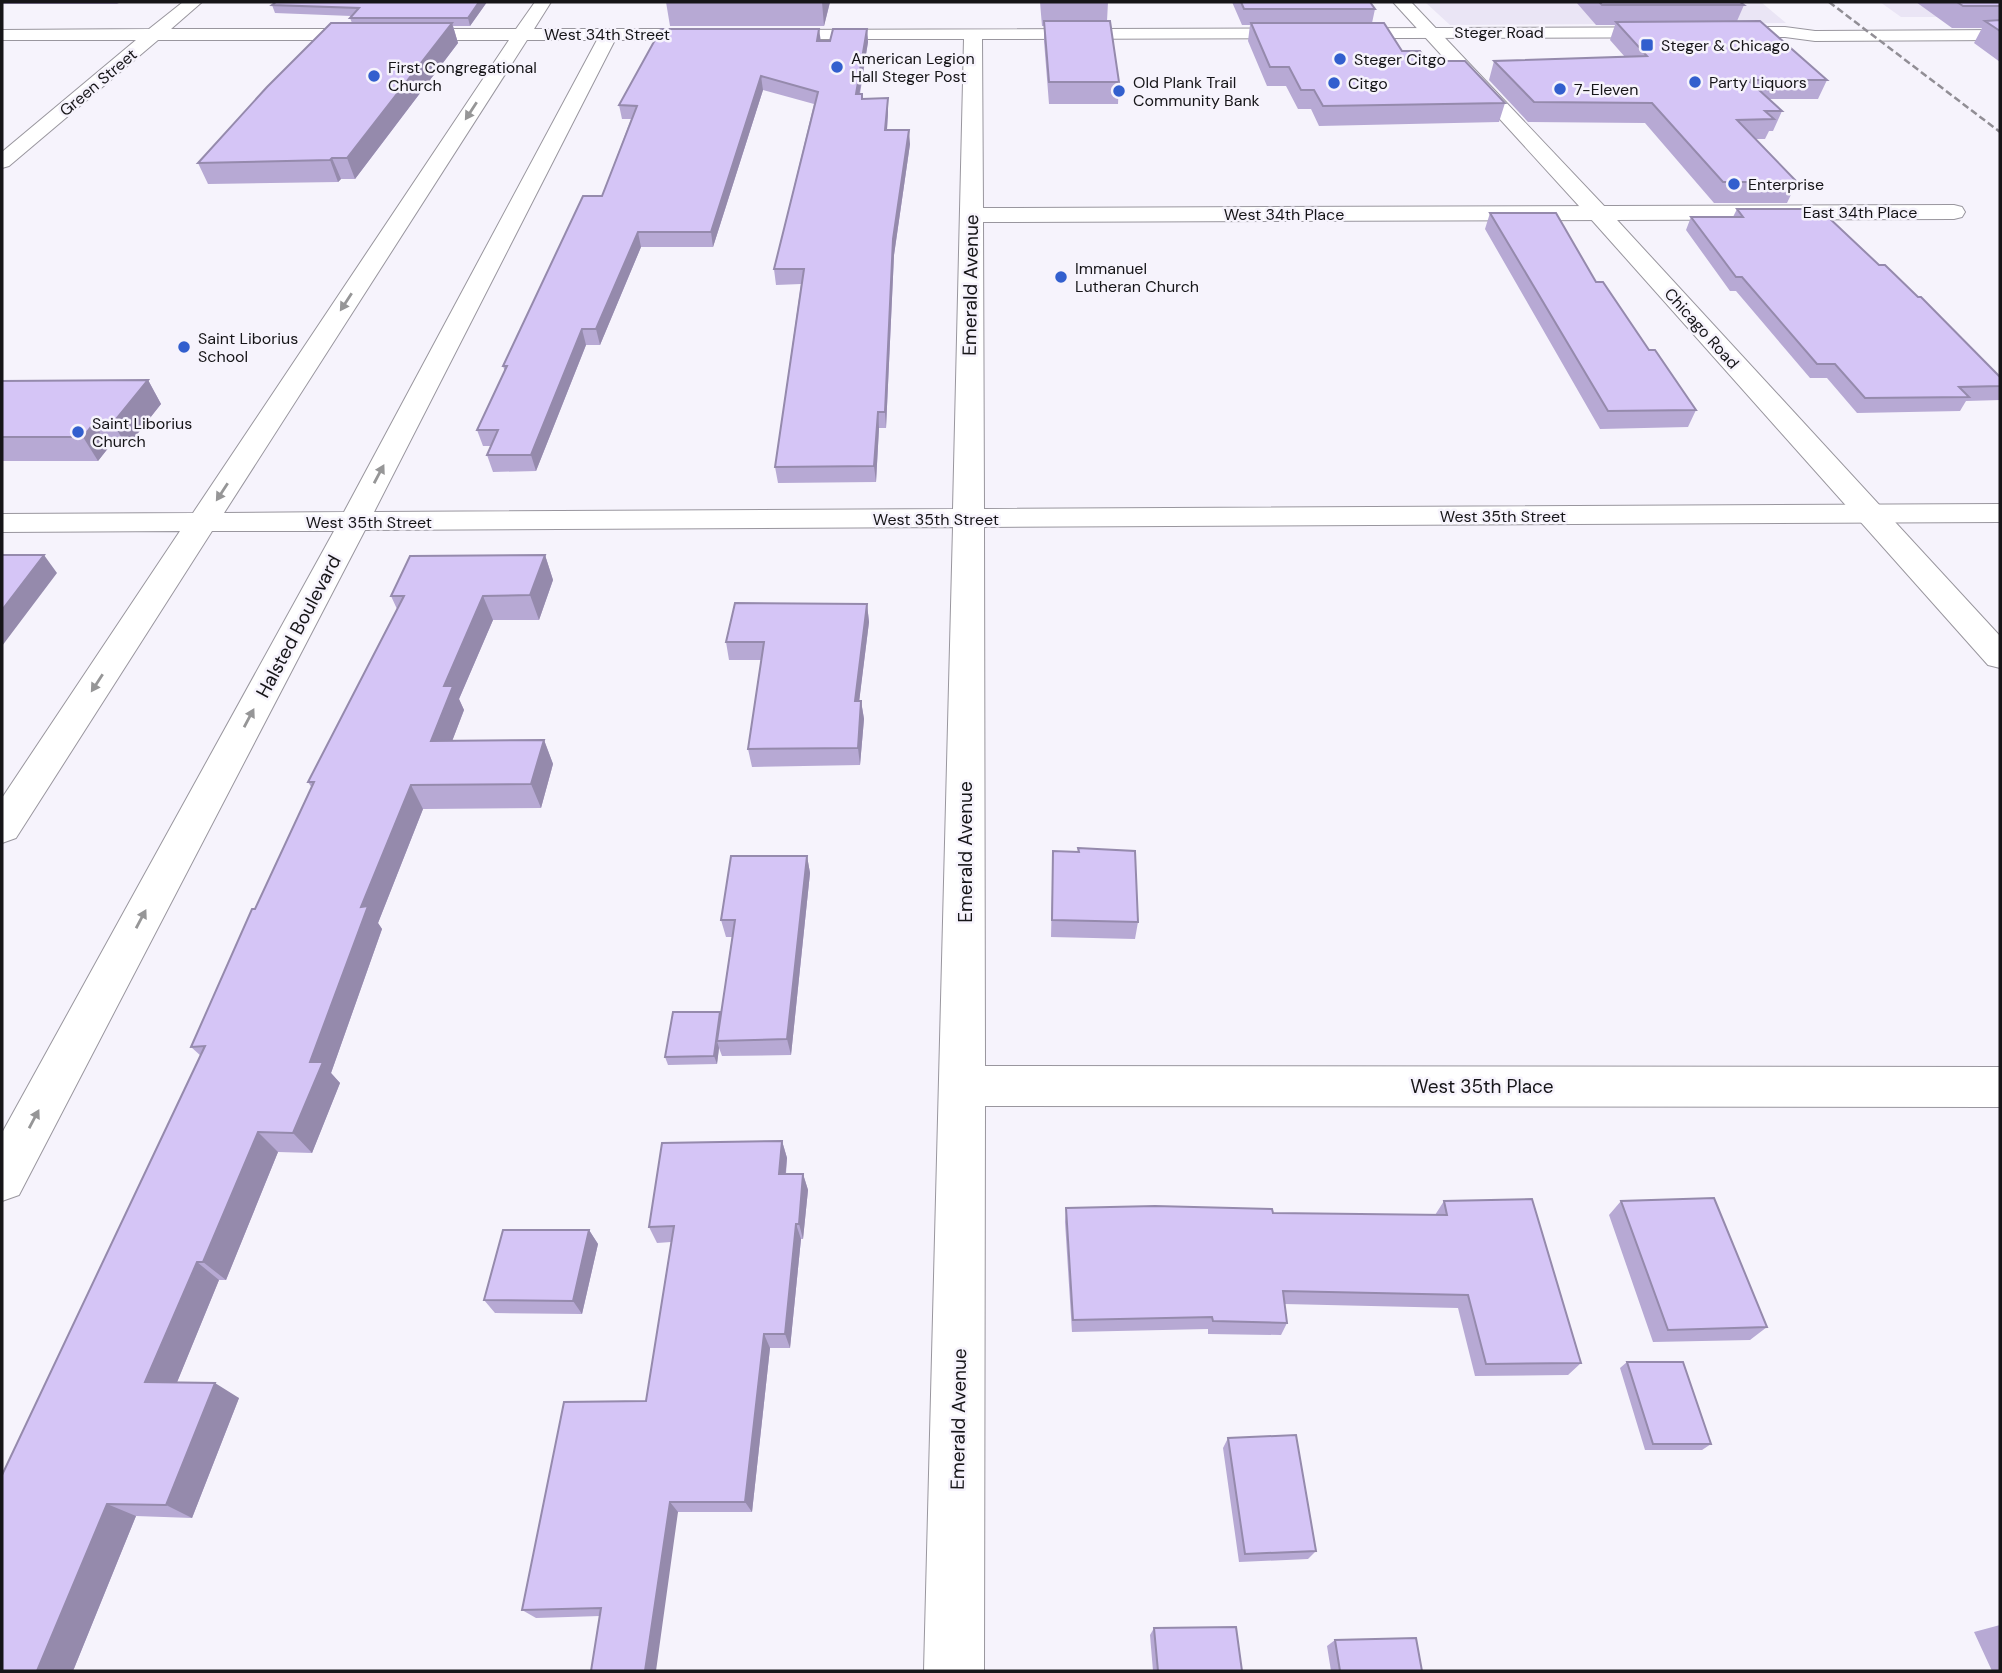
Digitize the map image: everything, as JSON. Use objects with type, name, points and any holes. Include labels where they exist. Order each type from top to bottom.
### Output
[{"type":"street","name":"Green Street","points":[[2,162],[193,2]]},
{"type":"street","points":[[2,828],[543,2]]},
{"type":"street","name":"Chicago Road","points":[[1402,2],[1598,213],[2000,657]]},
{"type":"street","points":[[751,34],[888,25],[973,33]]},
{"type":"street","name":"Steger Road","points":[[1785,32],[1804,27],[2000,28]]},
{"type":"street","name":"Steger Road","points":[[973,33],[1785,32],[1815,36],[2000,35]]},
{"type":"street","name":"Emerald Avenue","points":[[954,1671],[963,1086],[973,33]]},
{"type":"street","name":"Halsted Boulevard","points":[[2,1180],[354,522],[609,34]]},
{"type":"street","name":"West 34th Street","points":[[2,35],[724,34]]},
{"type":"street","name":"East 34th Place","points":[[1598,213],[1954,212]]},
{"type":"street","name":"West 34th Place","points":[[971,215],[1598,213]]},
{"type":"street","name":"West 35th Street","points":[[2,523],[2000,513]]},
{"type":"street","name":"West 35th Place","points":[[963,1086],[2000,1087]]},
{"type":"shaded area","points":[[1425,2],[1761,2],[1786,23],[1450,25]]},
{"type":"shaded area","points":[[1880,2],[2000,2],[2000,17],[1901,17]]},
{"type":"building","points":[[276,2],[479,2],[468,18],[350,18],[359,8],[272,5]]},
{"type":"building","points":[[1241,2],[1370,2],[1375,9],[1244,9]]},
{"type":"building","points":[[1599,2],[1740,2],[1744,5],[1602,5]]},
{"type":"building","points":[[1957,2],[2000,2],[2000,6],[1963,6]]},
{"type":"building","points":[[2000,20],[2000,31],[1985,21]]},
{"type":"building","points":[[1044,21],[1110,21],[1119,82],[1049,82]]},
{"type":"building","points":[[1760,21],[1827,80],[1748,80],[1782,111],[1765,111],[1774,119],[1737,120],[1797,182],[1723,182],[1652,103],[1534,102],[1494,61],[1647,56],[1616,22]]},
{"type":"building","points":[[331,23],[452,23],[347,158],[198,163],[267,87]]},
{"type":"building","points":[[1251,23],[1384,23],[1402,51],[1420,51],[1426,61],[1465,61],[1505,103],[1323,106],[1314,90],[1301,90],[1289,67],[1270,67]]},
{"type":"building","points":[[661,29],[819,29],[817,41],[830,41],[833,29],[867,29],[856,94],[862,94],[862,99],[888,98],[885,130],[909,130],[893,239],[885,412],[878,412],[874,466],[775,467],[804,269],[774,269],[818,92],[761,76],[711,232],[638,232],[596,329],[582,329],[531,455],[487,455],[498,430],[477,430],[507,366],[503,366],[583,196],[602,196],[637,106],[619,105]]},
{"type":"building","points":[[1737,209],[1812,209],[1818,216],[1827,216],[1879,265],[1885,265],[1921,297],[2000,377],[2000,386],[1959,387],[1969,397],[1865,398],[1835,364],[1817,364],[1742,277],[1736,277],[1691,217],[1743,217]]},
{"type":"building","points":[[1490,213],[1556,213],[1596,282],[1603,282],[1649,350],[1655,350],[1696,410],[1608,411]]},
{"type":"building","points":[[148,380],[113,423],[94,423],[83,437],[2,437],[2,381]]},
{"type":"building","points":[[2,555],[44,555],[2,610]]},
{"type":"building","points":[[545,555],[530,595],[483,596],[444,686],[453,686],[431,741],[544,740],[531,784],[411,785],[361,907],[368,906],[310,1062],[323,1062],[293,1133],[258,1132],[203,1262],[197,1262],[145,1382],[215,1383],[166,1505],[107,1504],[37,1671],[2,1671],[2,1475],[205,1046],[191,1047],[252,909],[255,909],[314,782],[308,782],[404,596],[391,596],[410,556]]},
{"type":"building","points":[[735,603],[867,604],[855,701],[861,701],[858,748],[748,749],[764,642],[726,642]]},
{"type":"building","points":[[1078,848],[1135,851],[1138,922],[1052,920],[1053,851],[1079,852]]},
{"type":"building","points":[[731,856],[807,856],[787,1039],[717,1041],[735,920],[721,920]]},
{"type":"building","points":[[673,1012],[720,1012],[714,1056],[665,1057]]},
{"type":"building","points":[[782,1141],[779,1174],[803,1174],[799,1224],[796,1224],[785,1334],[764,1334],[745,1502],[670,1502],[645,1671],[591,1671],[601,1608],[522,1610],[564,1402],[646,1401],[674,1226],[649,1227],[662,1143]]},
{"type":"building","points":[[1714,1198],[1767,1327],[1668,1330],[1621,1201]]},
{"type":"building","points":[[1532,1199],[1581,1363],[1486,1364],[1468,1295],[1283,1291],[1287,1323],[1213,1321],[1212,1317],[1073,1320],[1066,1208],[1155,1206],[1272,1209],[1273,1213],[1447,1215],[1444,1201]]},
{"type":"building","points":[[503,1230],[589,1230],[573,1301],[484,1300]]},
{"type":"building","points":[[1627,1362],[1683,1362],[1711,1444],[1653,1444]]},
{"type":"building","points":[[1296,1435],[1316,1551],[1245,1554],[1228,1438]]},
{"type":"building","points":[[1236,1627],[1242,1671],[1158,1671],[1154,1628]]},
{"type":"building","points":[[1416,1638],[1422,1671],[1340,1671],[1335,1640]]},
{"type":"railway","points":[[1829,2],[2000,132]]},
{"type":"place","name":"Steger & Chicago","points":[[1647,45]]},
{"type":"place","name":"Steger Citgo","points":[[1340,59]]},
{"type":"place","name":"American Legion Hall Steger Post","points":[[837,67]]},
{"type":"place","name":"First Congregational Church","points":[[374,76]]},
{"type":"place","name":"Party Liquors","points":[[1695,82]]},
{"type":"place","name":"Citgo","points":[[1334,83]]},
{"type":"place","name":"7-Eleven","points":[[1560,89]]},
{"type":"place","name":"Old Plank Trail Community Bank","points":[[1119,91]]},
{"type":"place","name":"Enterprise","points":[[1734,184]]},
{"type":"place","name":"Immanuel Lutheran Church","points":[[1061,277]]},
{"type":"place","name":"Saint Liborius School","points":[[184,347]]},
{"type":"place","name":"Saint Liborius Church","points":[[78,432]]}]
